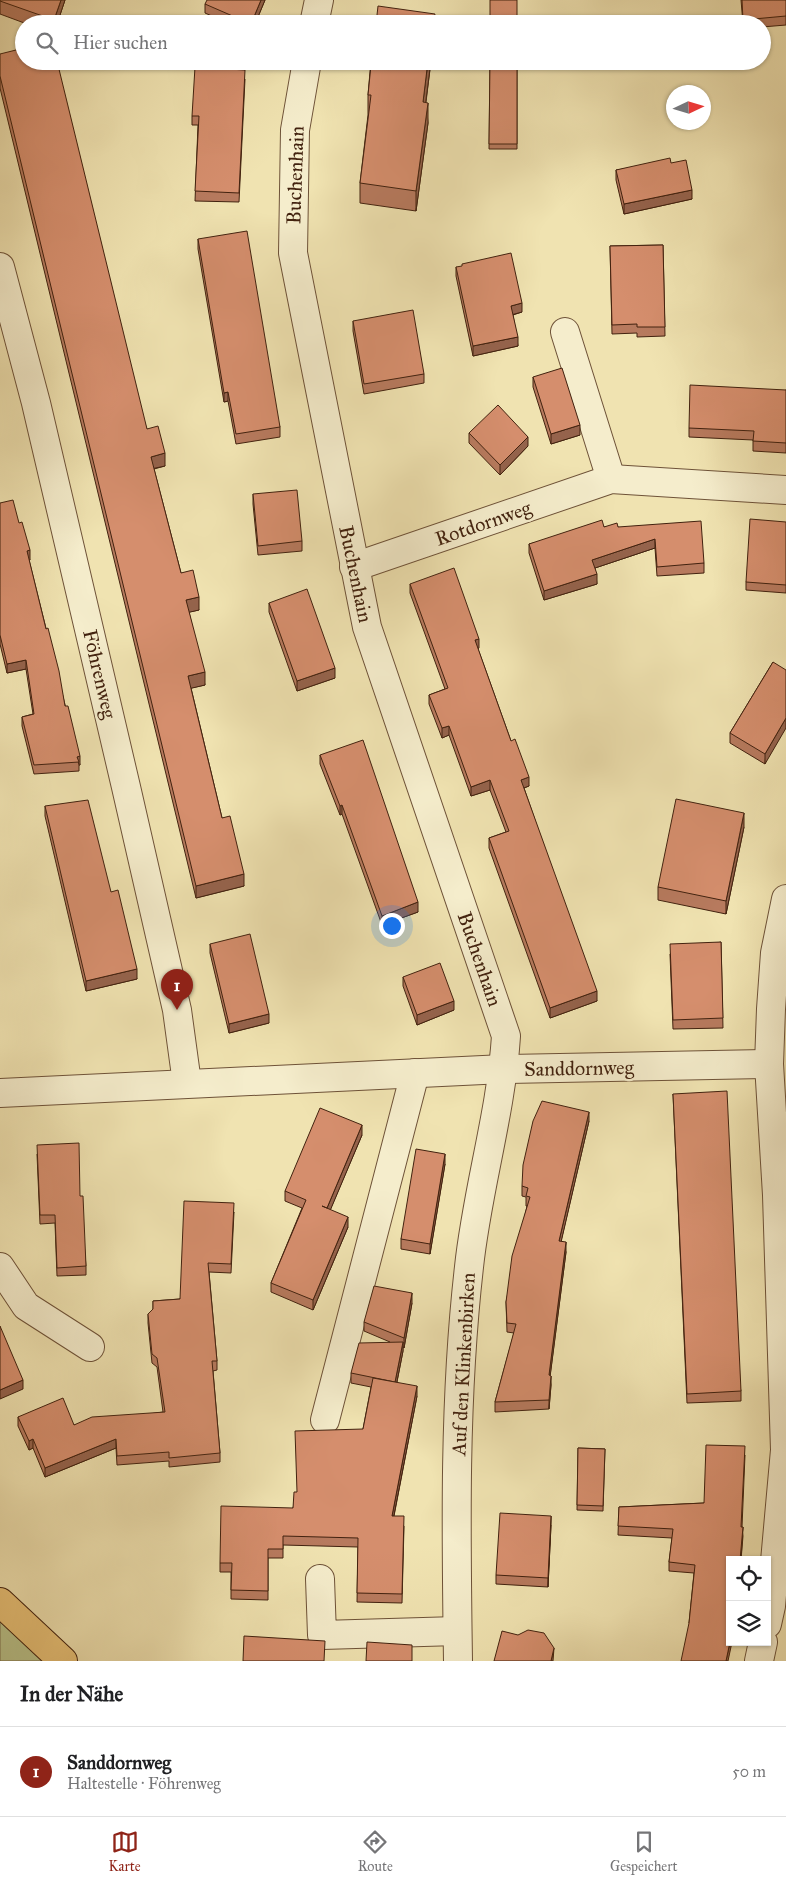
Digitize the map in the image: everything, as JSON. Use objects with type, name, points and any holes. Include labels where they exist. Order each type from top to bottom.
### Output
[{"type":"main road","points":[[0,1602],[63,1661]]},
{"type":"street","points":[[316,15],[319,0]]},
{"type":"street","name":"Buchenhain","points":[[305,70],[295,130],[293,253],[354,567],[367,627],[506,1036],[504,1069]]},
{"type":"street","name":"Föhrenweg","points":[[0,267],[36,403],[126,787],[177,1010],[187,1083]]},
{"type":"street","points":[[565,332],[611,479]]},
{"type":"street","name":"Rotdornweg","points":[[354,567],[611,479],[786,490]]},
{"type":"street","points":[[771,1606],[786,1450],[777,1194],[769,1064],[770,1009],[775,953],[786,899]]},
{"type":"street","name":"Sanddornweg","points":[[0,1093],[504,1069],[769,1064]]},
{"type":"street","name":"Auf den Klinkenbirken","points":[[458,1661],[457,1422],[469,1266],[497,1099],[504,1069]]},
{"type":"street","points":[[326,1420],[415,1073]]},
{"type":"street","points":[[0,1267],[26,1306],[90,1347]]},
{"type":"street","points":[[320,1579],[322,1635],[457,1631]]},
{"type":"street","points":[[759,1661],[762,1646]]},
{"type":"green space","points":[[0,1602],[63,1661],[0,1661]]},
{"type":"building","points":[[61,0],[56,15],[40,15],[0,1]]},
{"type":"building","points":[[207,0],[261,0],[255,15],[230,15],[205,4]]},
{"type":"building","points":[[490,0],[517,0],[517,15],[490,15]]},
{"type":"building","points":[[742,0],[786,0],[786,16],[771,17],[771,15],[743,15]]},
{"type":"building","points":[[378,6],[435,14],[435,15],[377,15]]},
{"type":"building","points":[[15,50],[15,70],[59,70],[147,429],[158,426],[165,453],[151,457],[181,573],[193,570],[199,597],[186,600],[205,672],[188,676],[222,818],[230,816],[244,874],[196,886],[0,76],[0,54]]},
{"type":"building","points":[[195,70],[245,70],[239,193],[195,191],[199,116],[192,116]]},
{"type":"building","points":[[370,70],[427,70],[423,102],[428,103],[416,191],[360,183],[371,95],[368,95]]},
{"type":"building","points":[[490,70],[517,70],[517,144],[489,144]]},
{"type":"building","points":[[670,158],[671,163],[686,160],[692,190],[624,204],[616,170]]},
{"type":"building","points":[[247,231],[280,427],[236,434],[228,392],[224,393],[198,239]]},
{"type":"building","points":[[663,245],[665,327],[637,327],[637,324],[612,325],[610,246]]},
{"type":"building","points":[[511,253],[522,303],[511,306],[518,337],[473,346],[456,267]]},
{"type":"building","points":[[413,310],[424,374],[364,384],[353,321]]},
{"type":"building","points":[[562,368],[580,425],[551,434],[533,377]]},
{"type":"building","points":[[690,385],[786,390],[786,443],[753,441],[754,431],[689,428]]},
{"type":"building","points":[[498,405],[528,437],[500,465],[469,433]]},
{"type":"building","points":[[297,490],[302,541],[258,546],[253,494]]},
{"type":"building","points":[[13,500],[19,523],[22,522],[30,550],[27,551],[46,629],[48,628],[59,671],[65,706],[68,706],[80,756],[77,757],[79,762],[34,765],[22,717],[34,714],[26,660],[7,664],[0,635],[0,503]]},
{"type":"building","points":[[750,519],[786,522],[786,585],[746,582]]},
{"type":"building","points":[[602,520],[604,527],[617,523],[618,527],[701,521],[704,563],[657,567],[655,539],[592,560],[597,574],[544,591],[529,544]]},
{"type":"building","points":[[454,568],[479,639],[475,640],[511,741],[515,739],[529,777],[521,780],[597,991],[550,1008],[489,838],[509,831],[490,780],[471,787],[449,726],[442,728],[429,695],[448,688],[410,584]]},
{"type":"building","points":[[307,589],[335,668],[297,681],[269,603]]},
{"type":"building","points":[[773,662],[786,670],[786,718],[765,754],[730,733]]},
{"type":"building","points":[[363,740],[418,902],[382,916],[342,805],[340,806],[320,755]]},
{"type":"building","points":[[676,799],[744,813],[726,901],[658,887]]},
{"type":"building","points":[[88,800],[111,892],[118,890],[137,969],[86,981],[45,806]]},
{"type":"building","points":[[250,934],[269,1014],[229,1024],[210,944]]},
{"type":"building","points":[[721,942],[723,1018],[673,1020],[670,944]]},
{"type":"building","points":[[440,963],[454,1001],[417,1015],[403,977]]},
{"type":"building","points":[[727,1091],[741,1391],[687,1394],[673,1094]]},
{"type":"building","points":[[542,1101],[589,1112],[559,1241],[566,1242],[549,1375],[551,1376],[549,1400],[495,1402],[516,1324],[507,1323],[506,1302],[512,1256],[530,1197],[526,1196],[528,1188],[522,1186],[523,1165],[533,1121]]},
{"type":"building","points":[[320,1108],[362,1125],[327,1208],[322,1206],[348,1217],[313,1300],[271,1283],[306,1200],[285,1191]]},
{"type":"building","points":[[79,1143],[80,1196],[83,1196],[86,1266],[57,1268],[55,1215],[40,1215],[37,1145]]},
{"type":"building","points":[[416,1149],[445,1154],[430,1244],[401,1239]]},
{"type":"building","points":[[184,1201],[234,1203],[231,1264],[208,1263],[217,1361],[212,1361],[220,1453],[169,1458],[169,1452],[117,1456],[116,1439],[45,1468],[33,1439],[29,1441],[18,1417],[63,1398],[74,1425],[92,1417],[165,1412],[157,1358],[152,1354],[148,1314],[153,1309],[153,1301],[180,1299]]},
{"type":"building","points":[[374,1286],[412,1293],[404,1338],[364,1322]]},
{"type":"building","points":[[0,1326],[23,1380],[0,1390]]},
{"type":"building","points":[[403,1342],[395,1382],[351,1373],[359,1343]]},
{"type":"building","points":[[373,1378],[417,1386],[392,1516],[404,1516],[402,1594],[357,1593],[358,1538],[283,1536],[283,1549],[268,1549],[268,1591],[231,1590],[232,1563],[220,1563],[221,1506],[293,1508],[294,1492],[297,1492],[295,1431],[363,1429]]},
{"type":"building","points":[[706,1445],[745,1446],[740,1556],[726,1556],[726,1646],[729,1646],[726,1661],[681,1661],[689,1623],[695,1565],[669,1562],[673,1529],[618,1526],[619,1507],[704,1503]]},
{"type":"building","points":[[578,1448],[605,1449],[603,1506],[577,1505]]},
{"type":"building","points":[[500,1513],[551,1516],[548,1578],[496,1575]]},
{"type":"building","points":[[528,1630],[544,1633],[554,1648],[551,1661],[494,1661],[502,1631],[518,1635]]},
{"type":"building","points":[[244,1636],[325,1641],[324,1661],[243,1661]]},
{"type":"building","points":[[367,1642],[412,1645],[412,1661],[366,1661]]},
{"type":"place","name":"Sanddornweg","points":[[177,1010]]}]
